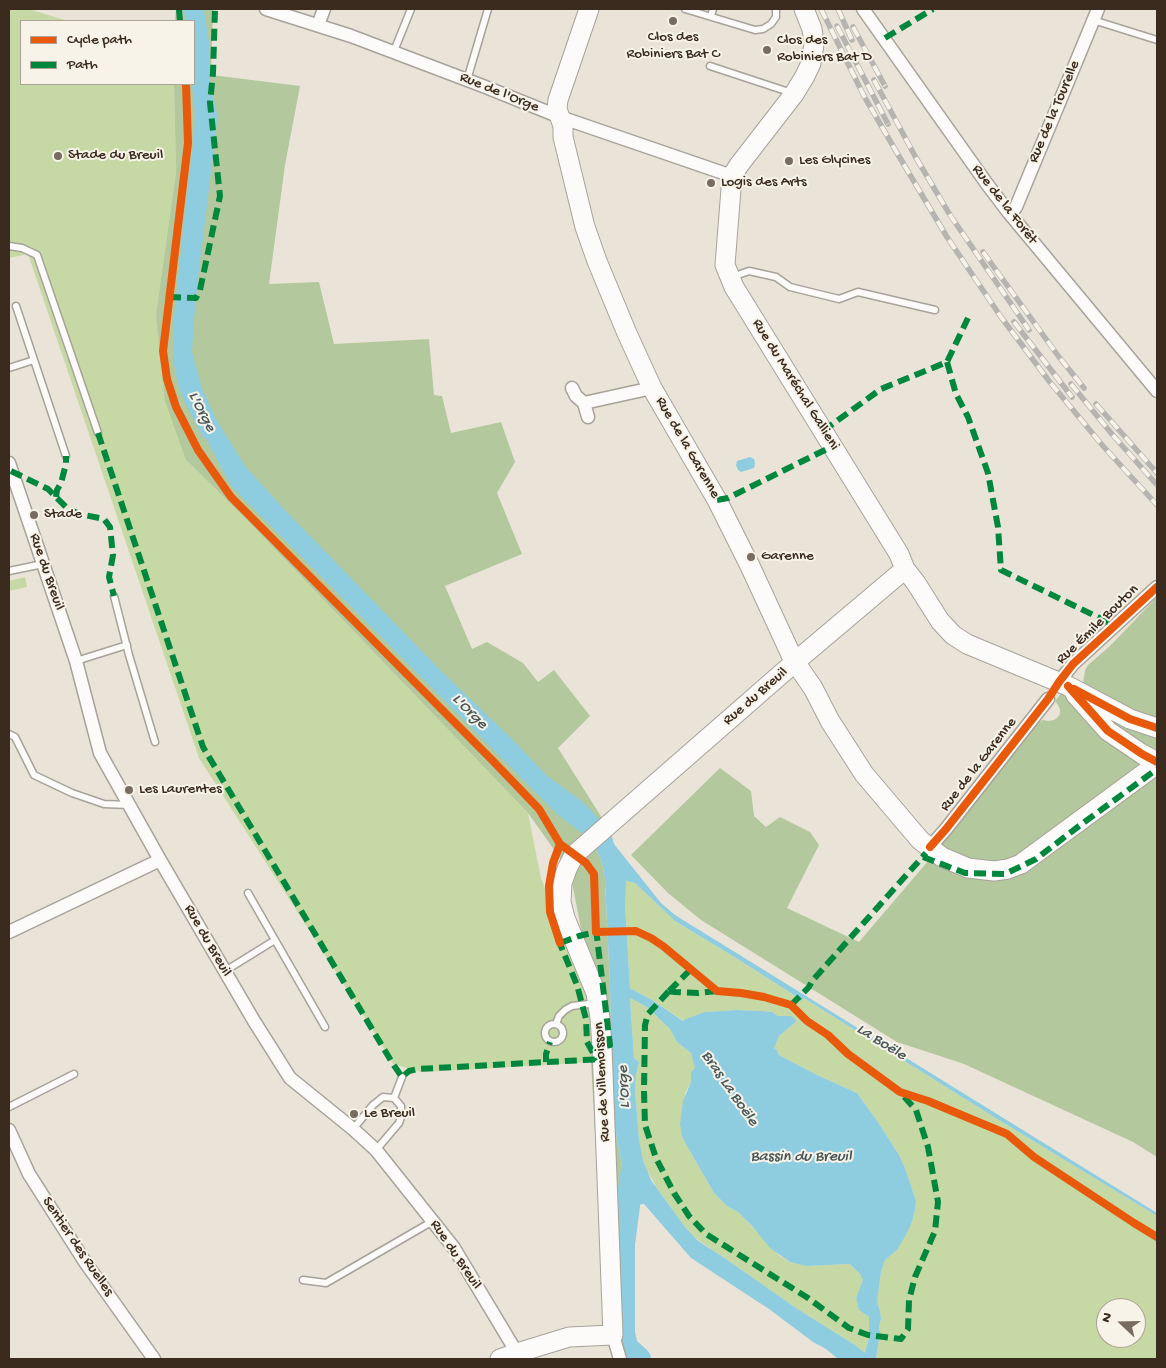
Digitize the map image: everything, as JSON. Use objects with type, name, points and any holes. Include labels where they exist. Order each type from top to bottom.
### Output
[{"type":"main road","name":"Rue de la Garenne","points":[[589,9],[558,100],[557,109],[563,126],[563,137],[585,227],[597,261],[652,388],[717,500],[793,659],[813,688],[830,721],[864,774],[920,840],[942,857],[968,868],[994,871],[1008,869],[1021,864],[1157,763]]},
{"type":"main road","points":[[732,176],[794,94],[805,76],[811,62],[814,44],[812,29],[804,9]]},
{"type":"main road","name":"Rue du Maréchal Gallieni","points":[[732,176],[725,265],[734,287],[899,554],[905,570],[916,583],[940,621],[953,635],[967,644],[1063,684],[1130,719],[1157,728]]},
{"type":"main road","name":"Rue du Breuil","points":[[586,844],[905,570]]},
{"type":"main road","name":"Rue du Maréchal Gallieni","points":[[1063,684],[1108,731],[1157,763]]},
{"type":"main road","name":"Rue de Villemoisson","points":[[586,844],[574,855],[567,869],[562,884],[561,902],[565,918],[596,993],[602,1047],[613,1335]]},
{"type":"main road","points":[[500,1359],[568,1337],[613,1335]]},
{"type":"street","name":"Rue de l'Orge","points":[[266,9],[394,51],[560,117],[732,176]]},
{"type":"street","points":[[318,25],[324,9]]},
{"type":"street","name":"Rue de la Forêt","points":[[863,9],[1009,213],[1157,391]]},
{"type":"street","name":"Rue de la Tourelle","points":[[1009,213],[1016,206],[1096,14]]},
{"type":"street","points":[[572,388],[576,396],[584,403],[588,417]]},
{"type":"street","points":[[584,403],[652,388]]},
{"type":"street","name":"Rue du Breuil","points":[[9,463],[76,661],[100,754],[160,860],[290,1078],[376,1150],[454,1248],[517,1352]]},
{"type":"street","name":"Rue Émile Bouton","points":[[1063,684],[1073,664],[1157,588]]},
{"type":"street","name":"Rue de la Garenne","points":[[930,847],[1048,700]]},
{"type":"street","points":[[9,932],[160,860]]},
{"type":"street","name":"Sentier des Ruelles","points":[[9,1130],[29,1174],[85,1262],[154,1359]]},
{"type":"street","points":[[613,1335],[620,1359]]},
{"type":"lane","points":[[394,51],[411,9]]},
{"type":"lane","points":[[467,80],[488,9]]},
{"type":"lane","points":[[685,9],[755,30],[763,29],[771,24],[776,17],[776,9]]},
{"type":"lane","points":[[711,16],[713,9]]},
{"type":"lane","points":[[1096,14],[1157,40]]},
{"type":"lane","points":[[710,66],[794,94]]},
{"type":"lane","points":[[9,246],[22,248],[36,254],[98,432]]},
{"type":"lane","points":[[730,278],[749,271],[776,277],[790,287],[839,299],[858,292],[935,310]]},
{"type":"lane","points":[[16,306],[66,456]]},
{"type":"lane","points":[[9,368],[34,360]]},
{"type":"lane","points":[[9,572],[43,564]]},
{"type":"lane","points":[[114,596],[155,742]]},
{"type":"lane","points":[[76,661],[127,646]]},
{"type":"lane","points":[[12,736],[34,775],[72,793],[104,804],[129,805]]},
{"type":"lane","points":[[248,893],[325,1027]]},
{"type":"lane","points":[[225,971],[275,940]]},
{"type":"lane","points":[[556,1024],[559,1016],[572,1006],[597,1003]]},
{"type":"lane","points":[[9,1106],[74,1074]]},
{"type":"lane","points":[[394,1098],[402,1077]]},
{"type":"lane","points":[[353,1130],[373,1104],[383,1097],[394,1098],[401,1106],[400,1123],[376,1150]]},
{"type":"lane","points":[[303,1280],[326,1283],[432,1221]]},
{"type":"green space","points":[[9,9],[29,9],[65,20],[20,20],[20,85],[174,85],[176,172],[156,314],[186,460],[246,519],[528,813],[541,878],[590,1000],[591,1062],[421,1072],[393,1064],[199,758],[28,254],[9,258]]},
{"type":"green space","points":[[176,9],[213,9],[211,75],[300,86],[285,165],[269,284],[319,282],[334,344],[429,339],[434,395],[442,396],[451,433],[501,422],[515,462],[497,493],[522,554],[445,586],[472,649],[487,642],[523,663],[538,682],[554,670],[590,716],[558,748],[607,826],[596,849],[602,862],[605,879],[613,1116],[625,1184],[622,1206],[599,1204],[591,1062],[590,1000],[581,929],[570,872],[528,813],[246,519],[186,460],[165,401],[156,314],[176,172],[174,85],[195,85],[195,20],[175,20]]},
{"type":"green space","points":[[25,577],[27,587],[9,591],[9,581]]},
{"type":"green space","points":[[1157,597],[1157,1157],[1133,1142],[964,1064],[897,1042],[701,920],[668,893],[631,855],[720,768],[751,791],[754,816],[766,827],[780,817],[810,832],[819,845],[787,908],[859,942],[929,860],[936,862],[943,841],[1037,723],[1057,718],[1060,714],[1060,709],[1055,701],[1063,691],[1083,684],[1085,670],[1088,665],[1110,646]]},
{"type":"green space","points":[[625,881],[635,883],[675,921],[794,995],[800,1001],[804,998],[1157,1216],[1157,1359],[876,1359],[881,1319],[877,1302],[881,1272],[885,1260],[897,1250],[913,1219],[916,1201],[899,1155],[878,1122],[857,1093],[779,1055],[773,1047],[779,1036],[797,1021],[791,1016],[778,1016],[772,1012],[737,1010],[705,1012],[684,1021],[630,988]]},
{"type":"green space","points":[[630,998],[647,1007],[670,1029],[677,1042],[691,1053],[696,1068],[691,1072],[691,1082],[685,1093],[687,1146],[714,1193],[727,1206],[738,1212],[780,1256],[790,1262],[806,1266],[850,1264],[864,1280],[856,1298],[859,1310],[869,1317],[869,1338],[865,1354],[855,1345],[796,1308],[694,1237],[657,1188],[641,1154],[639,1140],[635,1089],[638,1066],[634,1058]]},
{"type":"water","points":[[183,9],[204,9],[210,49],[209,76],[217,114],[199,270],[192,352],[202,389],[217,421],[245,466],[283,508],[442,672],[512,739],[547,776],[591,810],[611,833],[614,844],[661,903],[675,915],[1157,1213],[1157,1216],[804,998],[801,1001],[675,921],[635,883],[626,881],[625,904],[630,988],[683,1021],[705,1012],[737,1010],[772,1012],[778,1016],[791,1016],[797,1021],[779,1036],[774,1048],[779,1055],[857,1093],[899,1155],[916,1201],[913,1219],[907,1233],[897,1250],[885,1260],[881,1272],[877,1302],[881,1319],[876,1359],[838,1359],[769,1309],[691,1258],[644,1204],[622,1206],[625,1184],[613,1116],[605,879],[602,862],[596,849],[582,833],[558,815],[231,486],[183,399],[174,364],[173,327],[194,139],[195,113],[192,85],[195,85],[195,20],[186,20]],"holes":[[[630,998],[647,1007],[670,1029],[677,1042],[691,1053],[695,1068],[691,1072],[691,1082],[683,1101],[680,1124],[682,1136],[714,1193],[727,1206],[738,1212],[770,1248],[790,1262],[806,1266],[850,1264],[860,1274],[863,1280],[856,1298],[859,1310],[869,1317],[869,1338],[865,1353],[697,1240],[685,1227],[651,1180],[643,1160],[639,1140],[635,1089],[639,1062],[634,1058]]]},
{"type":"water","points":[[750,457],[754,459],[754,468],[741,472],[738,470],[737,461]]},
{"type":"waterway","points":[[632,1175],[623,1244],[623,1333],[626,1347],[639,1359]]},
{"type":"railway","points":[[821,9],[864,96],[900,158],[947,237],[1001,317],[1049,381],[1103,446],[1157,505]]},
{"type":"railway","points":[[838,9],[852,40]]},
{"type":"railway","points":[[837,26],[888,124]]},
{"type":"railway","points":[[853,27],[885,86]]},
{"type":"railway","points":[[874,80],[915,156],[950,215],[1029,330]]},
{"type":"railway","points":[[983,252],[1059,357],[1084,388]]},
{"type":"railway","points":[[1014,322],[1072,397]]},
{"type":"railway","points":[[1071,384],[1157,485]]},
{"type":"railway","points":[[1096,404],[1157,473]]},
{"type":"marked path","points":[[179,9],[180,20]]},
{"type":"marked path","points":[[169,297],[196,298],[200,290],[220,196],[210,103],[215,9]]},
{"type":"marked path","points":[[885,38],[933,9]]},
{"type":"marked path","points":[[823,431],[881,389],[947,362],[968,318]]},
{"type":"marked path","points":[[947,362],[956,394],[968,417],[988,473],[998,527],[1001,570],[1116,626]]},
{"type":"marked path","points":[[98,433],[203,747],[402,1077],[409,1071],[418,1069],[603,1059]]},
{"type":"marked path","points":[[717,500],[728,498],[833,446]]},
{"type":"marked path","points":[[56,497],[66,464],[66,456]]},
{"type":"marked path","points":[[11,471],[48,489],[67,508],[79,514],[104,519],[110,527],[113,555],[109,577],[114,596]]},
{"type":"marked path","points":[[923,857],[965,873],[1005,874],[1036,859],[1157,769]]},
{"type":"marked path","points":[[791,1005],[809,987],[812,981],[926,853]]},
{"type":"marked path","points":[[596,929],[610,1045],[602,1047]]},
{"type":"marked path","points":[[560,943],[600,931]]},
{"type":"marked path","points":[[558,939],[577,985],[586,1019],[587,1042],[597,1060]]},
{"type":"marked path","points":[[669,991],[690,970]]},
{"type":"marked path","points":[[669,991],[741,993],[791,1005],[807,1021],[828,1035],[848,1054],[900,1092],[916,1110],[928,1147],[938,1202],[935,1231],[915,1277],[909,1300],[908,1329],[901,1339],[868,1335],[849,1328],[808,1298],[706,1234],[689,1216],[674,1193],[656,1158],[645,1125],[645,1025],[648,1014],[669,991]]},
{"type":"marked path","points":[[546,1062],[546,1054],[550,1042]]},
{"type":"cycle path","points":[[186,85],[188,143],[163,351],[167,379],[176,407],[198,450],[231,497],[539,809],[560,844],[586,863],[594,874],[596,932],[636,931],[663,946],[717,991],[764,997],[791,1005],[807,1021],[828,1035],[848,1054],[900,1092],[928,1101],[1007,1134],[1034,1157],[1157,1237]]},
{"type":"cycle path","points":[[930,847],[1048,699],[1073,664],[1157,587]]},
{"type":"cycle path","points":[[1068,686],[1108,731],[1157,762]]},
{"type":"cycle path","points":[[1074,689],[1130,719],[1157,728]]},
{"type":"cycle path","points":[[560,844],[553,863],[549,886],[550,912],[560,943]]},
{"type":"place","name":"Clos des Robiniers Bat C","points":[[673,21]]},
{"type":"place","name":"Clos des Robiniers Bat D","points":[[767,50]]},
{"type":"place","name":"Stade du Breuil","points":[[58,156]]},
{"type":"place","name":"Les Glycines","points":[[789,161]]},
{"type":"place","name":"Logis des Arts","points":[[711,183]]},
{"type":"place","name":"Stade","points":[[34,515]]},
{"type":"place","name":"Garenne","points":[[751,557]]},
{"type":"place","name":"Les Laurentes","points":[[129,790]]},
{"type":"place","name":"Le Breuil","points":[[354,1114]]},
{"type":"water label","name":"L'Orge","points":[[201,412]]},
{"type":"water label","name":"L'Orge","points":[[469,712]]},
{"type":"water label","name":"La Boële","points":[[881,1043]]},
{"type":"water label","name":"L'Orge","points":[[625,1087]]},
{"type":"water label","name":"Bras La Boële","points":[[729,1089]]},
{"type":"water label","name":"Bassin du Breuil","points":[[801,1158]]}]
